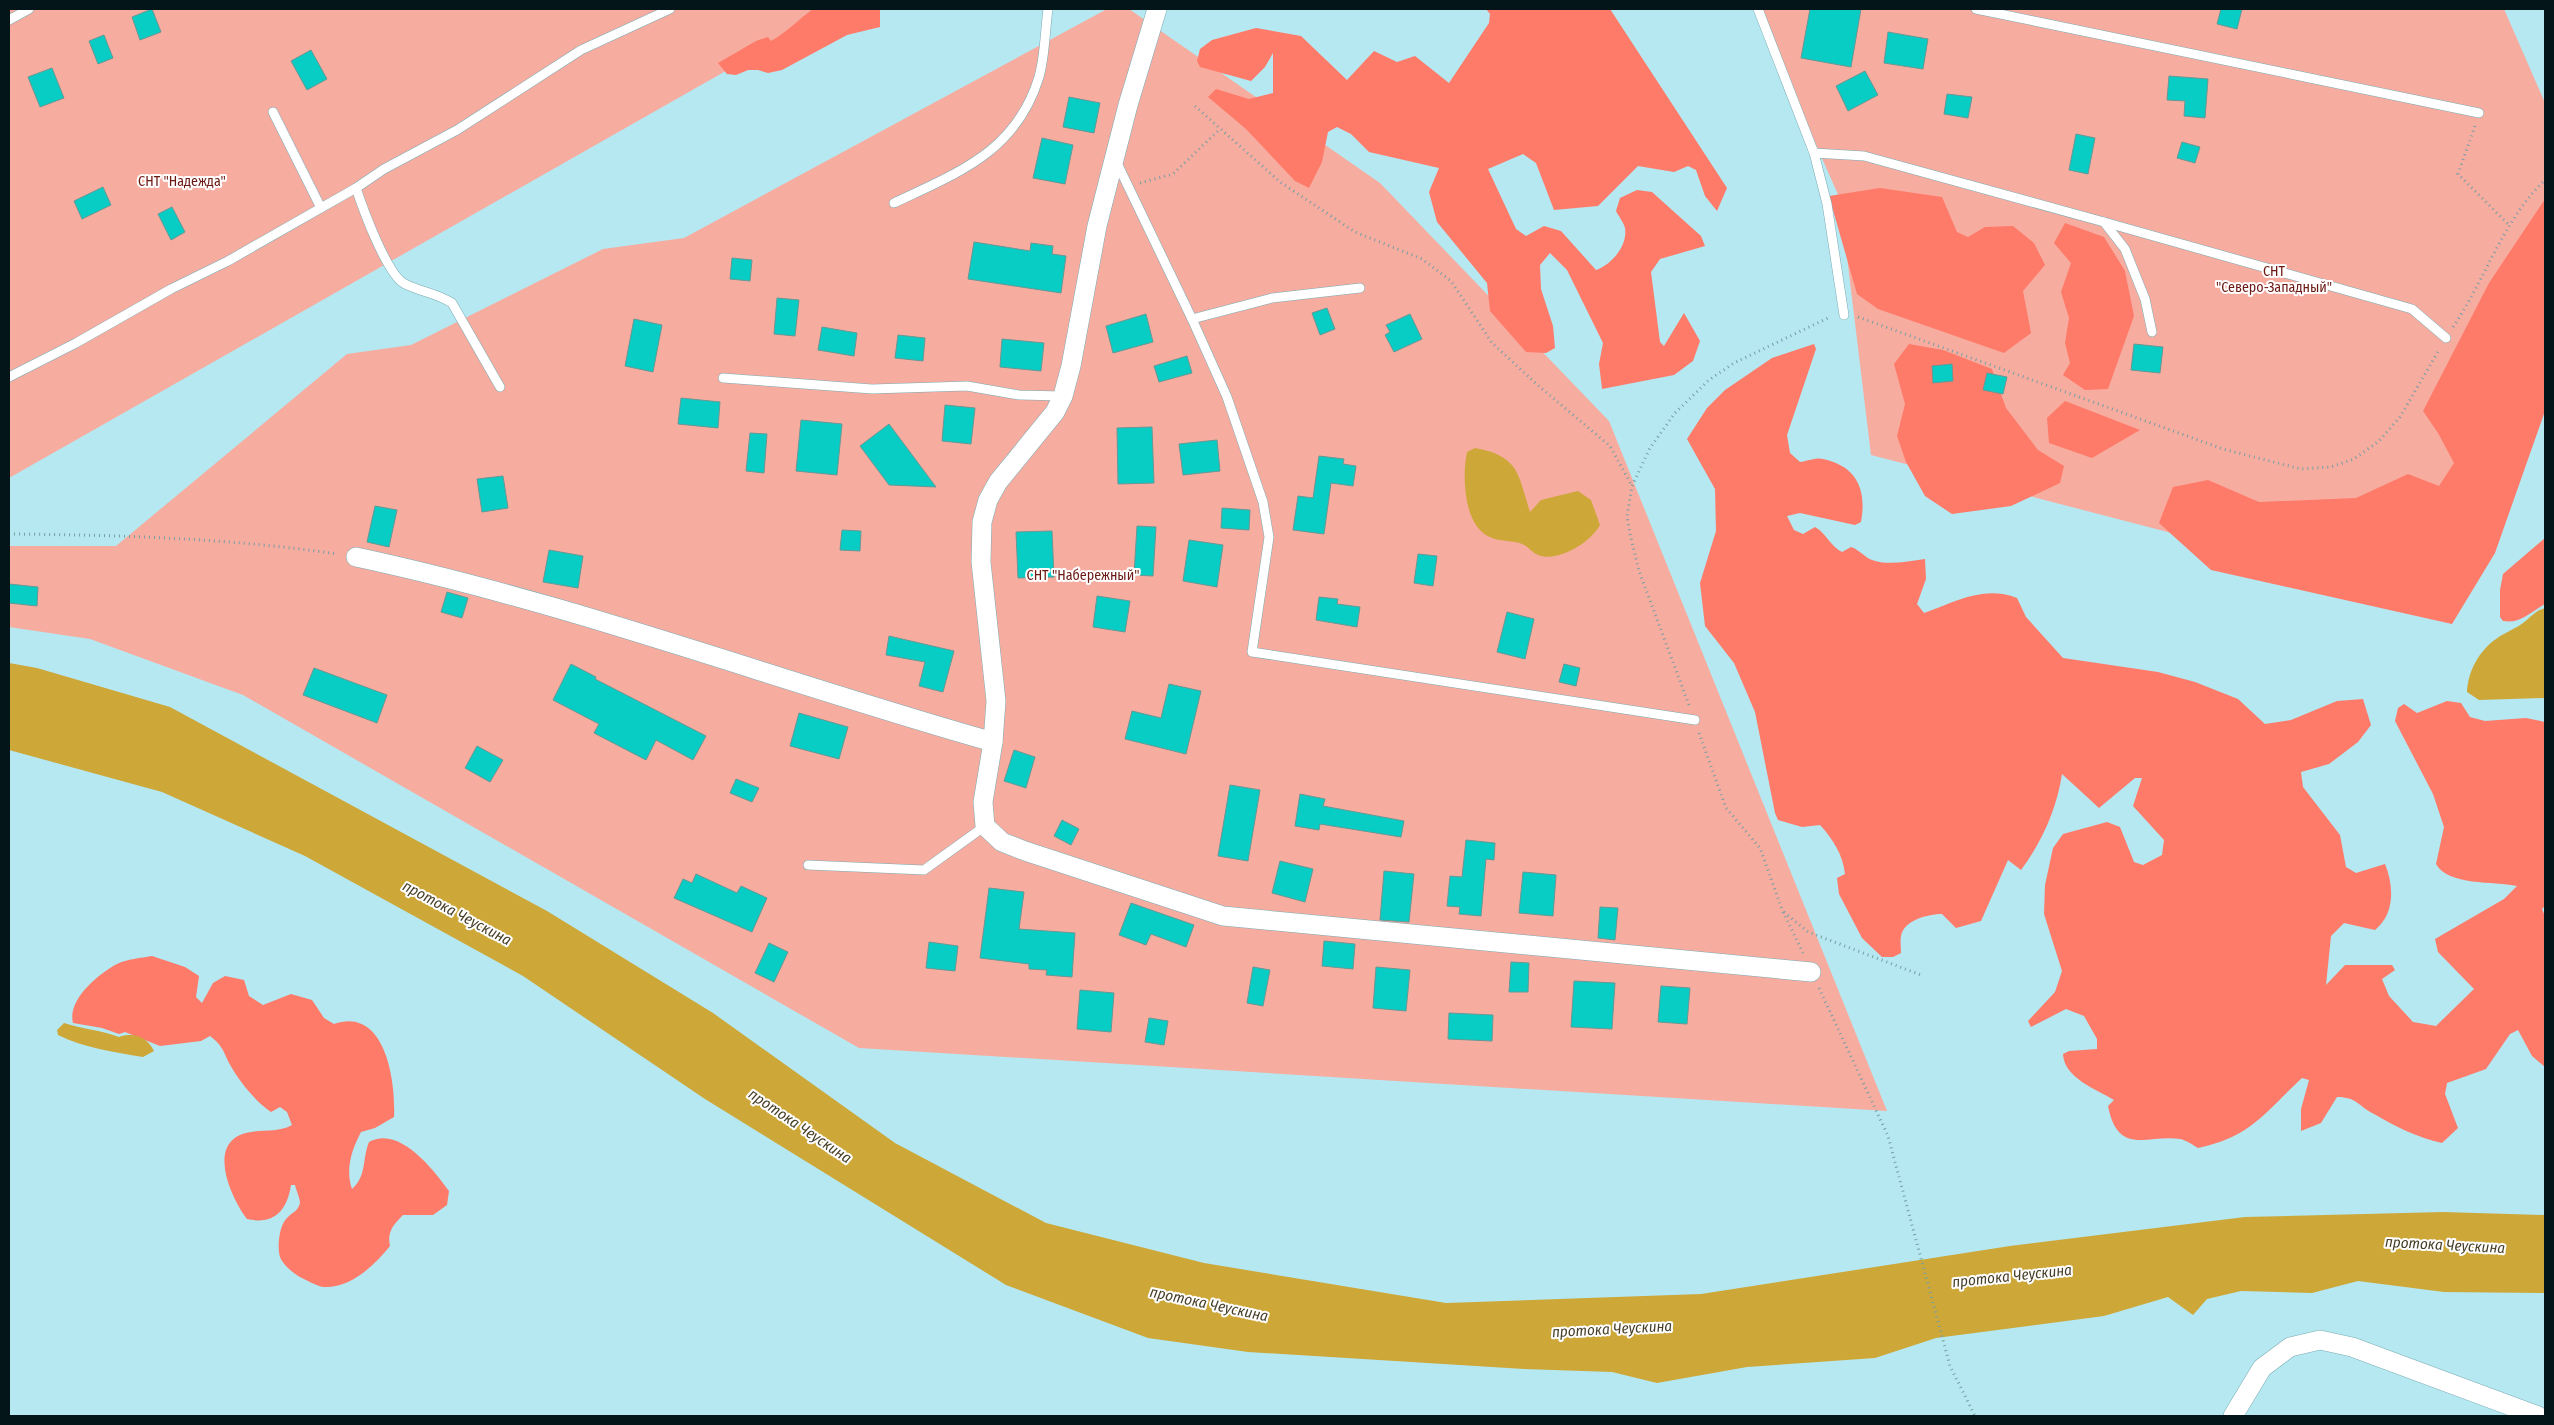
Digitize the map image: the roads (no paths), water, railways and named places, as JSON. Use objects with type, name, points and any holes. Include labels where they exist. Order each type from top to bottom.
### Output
[{"type":"street","points":[[1157,9],[1114,156],[1097,226],[1071,366],[1063,396],[1055,412],[998,482],[988,500],[982,522],[981,562],[996,701],[993,742],[983,802],[985,826],[1002,842],[1025,852],[1223,916],[1811,972]]},
{"type":"street","points":[[356,557],[407,568],[555,609],[878,709],[993,742]]},
{"type":"street","points":[[2233,1416],[2262,1368],[2290,1347],[2320,1340],[2352,1347],[2538,1416]]},
{"type":"lane","points":[[9,20],[29,9]]},
{"type":"lane","points":[[9,377],[76,343],[171,289],[228,262],[356,188],[384,169],[457,130],[581,50],[670,9]]},
{"type":"lane","points":[[894,203],[955,174],[986,156],[1010,132],[1029,104],[1039,75],[1048,9]]},
{"type":"lane","points":[[1758,9],[1814,153],[1828,204],[1844,315]]},
{"type":"lane","points":[[1976,9],[2480,113]]},
{"type":"lane","points":[[273,112],[321,208]]},
{"type":"lane","points":[[1814,153],[1864,156],[2412,309],[2446,338]]},
{"type":"lane","points":[[1114,156],[1227,397],[1263,502],[1269,537],[1252,652],[1694,720]]},
{"type":"lane","points":[[356,188],[366,217],[394,275],[404,284],[440,295],[452,303],[500,387]]},
{"type":"lane","points":[[2104,222],[2125,249],[2145,299],[2152,332]]},
{"type":"lane","points":[[1192,319],[1272,298],[1360,288]]},
{"type":"lane","points":[[723,378],[872,389],[968,386],[1019,395],[1063,396]]},
{"type":"lane","points":[[808,865],[924,870],[985,826]]},
{"type":"water","points":[[1475,448],[1501,456],[1509,462],[1519,478],[1530,512],[1541,500],[1578,491],[1591,500],[1600,525],[1582,544],[1564,554],[1546,557],[1536,554],[1522,544],[1492,538],[1482,532],[1475,524],[1470,513],[1465,487],[1467,452]]},
{"type":"water","points":[[2545,608],[2545,698],[2479,700],[2467,692],[2472,669],[2484,649],[2536,612]]},
{"type":"water","name":"протока Чеускина","points":[[9,663],[37,668],[170,707],[547,911],[713,1013],[895,1143],[1046,1223],[1204,1263],[1446,1303],[1701,1294],[2010,1246],[2245,1217],[2443,1212],[2545,1215],[2545,1293],[2444,1292],[2358,1281],[2312,1293],[2241,1291],[2207,1299],[2193,1315],[2168,1297],[2104,1316],[1936,1338],[1875,1358],[1747,1367],[1657,1383],[1612,1372],[1524,1369],[1248,1352],[1148,1338],[1006,1285],[705,1099],[523,976],[305,856],[162,792],[9,750]]},
{"type":"water","points":[[64,1023],[119,1037],[130,1035],[140,1037],[148,1042],[154,1051],[143,1057],[78,1043],[58,1035],[57,1030]]},
{"type":"park label","name":"СНТ \"Надежда\"","points":[[182,181]]},
{"type":"park label","name":"СНТ \"Северо-Западный\"","points":[[2274,280]]},
{"type":"park label","name":"СНТ \"Набережный\"","points":[[1083,575]]}]
